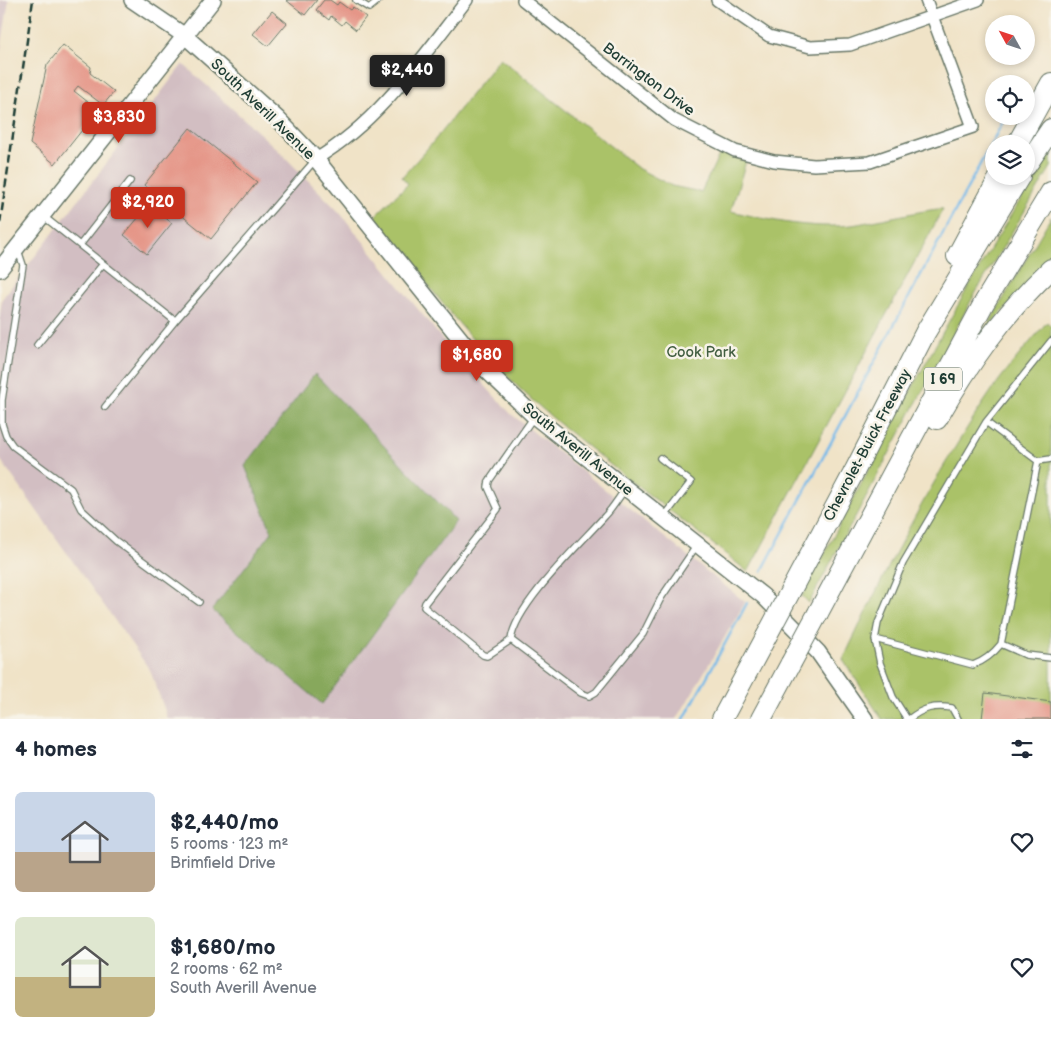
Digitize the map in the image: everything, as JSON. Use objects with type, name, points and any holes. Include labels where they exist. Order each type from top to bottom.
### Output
[{"type":"highway","points":[[1022,135],[1051,83]]},
{"type":"highway","points":[[1035,153],[1051,129]]},
{"type":"highway","points":[[925,333],[949,272],[995,185]]},
{"type":"highway","name":"Chevrolet-Buick Freeway","points":[[722,719],[854,472],[925,333],[1015,185]]},
{"type":"highway","name":"I 69","points":[[761,719],[977,316],[1051,192]]},
{"type":"highway","points":[[841,570],[974,357],[1014,305],[1051,269]]},
{"type":"street","name":"South Averill Avenue","points":[[132,0],[185,36],[277,118],[316,159],[444,321],[483,367],[534,416],[698,543],[762,596],[806,639],[865,719]]},
{"type":"street","points":[[0,269],[213,0]]},
{"type":"street","points":[[316,159],[351,135],[394,92],[467,0]]},
{"type":"street","name":"Barrington Drive","points":[[523,0],[674,120],[735,151],[774,161],[814,165],[870,162],[973,127],[932,16]]},
{"type":"street","points":[[717,0],[769,36],[810,47],[850,45],[978,0]]},
{"type":"street","points":[[926,0],[932,16]]},
{"type":"lane","points":[[356,0],[369,8],[379,0]]},
{"type":"lane","points":[[105,408],[175,321],[316,159]]},
{"type":"lane","points":[[80,245],[130,181]]},
{"type":"lane","points":[[43,216],[175,321]]},
{"type":"lane","points":[[17,248],[23,265],[2,400],[2,424],[6,436],[13,446],[71,489],[81,508],[116,541],[199,602]]},
{"type":"lane","points":[[37,345],[103,264]]},
{"type":"lane","points":[[958,719],[952,708],[937,706],[922,709],[908,719],[893,697],[880,663],[875,639],[878,623],[903,563],[986,422],[1051,341]]},
{"type":"lane","points":[[534,416],[489,481],[488,487],[498,509],[424,607],[483,655],[487,656],[511,640],[514,622],[568,554],[607,515],[626,487]]},
{"type":"lane","points":[[986,422],[1038,461],[1051,459]]},
{"type":"lane","points":[[660,458],[691,482],[664,517]]},
{"type":"lane","points":[[875,639],[973,665],[987,658],[1001,644],[1038,461]]},
{"type":"lane","points":[[511,640],[581,693],[589,696],[596,692],[643,634],[661,598],[698,543]]},
{"type":"lane","points":[[1001,644],[1026,655],[1051,658]]},
{"type":"shaded area","points":[[0,0],[9,0],[0,55]]},
{"type":"shaded area","points":[[183,64],[279,151],[340,213],[443,340],[511,414],[745,602],[677,719],[168,719],[150,670],[0,459],[0,315],[2,299]]},
{"type":"green space","name":"Cook Park","points":[[500,58],[639,169],[672,186],[701,192],[721,151],[746,161],[731,211],[791,223],[837,226],[943,209],[748,572],[558,423],[532,400],[489,357],[449,312],[375,216],[408,184],[402,177],[434,141]]},
{"type":"green space","points":[[1051,152],[1051,167],[972,299],[809,603],[802,596],[891,427],[984,260],[1030,185],[1035,185],[1035,177]]},
{"type":"green space","points":[[1051,217],[1051,261],[985,330]]},
{"type":"green space","points":[[1047,322],[1051,326],[1051,719],[882,719],[843,660],[912,522],[950,455],[998,381]]},
{"type":"green space","points":[[315,374],[456,521],[322,704],[212,610],[272,532],[245,466]]},
{"type":"building","points":[[286,0],[317,0],[305,15]]},
{"type":"building","points":[[324,0],[330,0],[337,5],[339,2],[350,10],[353,7],[366,17],[356,30],[345,21],[342,25],[331,16],[329,20],[316,10]]},
{"type":"building","points":[[272,11],[287,23],[268,46],[253,34]]},
{"type":"building","points":[[63,45],[91,67],[90,73],[114,92],[103,105],[78,86],[74,91],[98,110],[55,164],[30,144],[47,65]]},
{"type":"building","points":[[190,128],[257,182],[211,239],[144,185]]},
{"type":"building","points":[[149,205],[172,223],[147,254],[124,235]]},
{"type":"building","points":[[985,693],[1051,702],[1051,719],[982,719]]},
{"type":"waterway","points":[[762,571],[1001,125]]},
{"type":"waterway","points":[[684,719],[747,603]]},
{"type":"railway","points":[[0,223],[33,0]]}]
